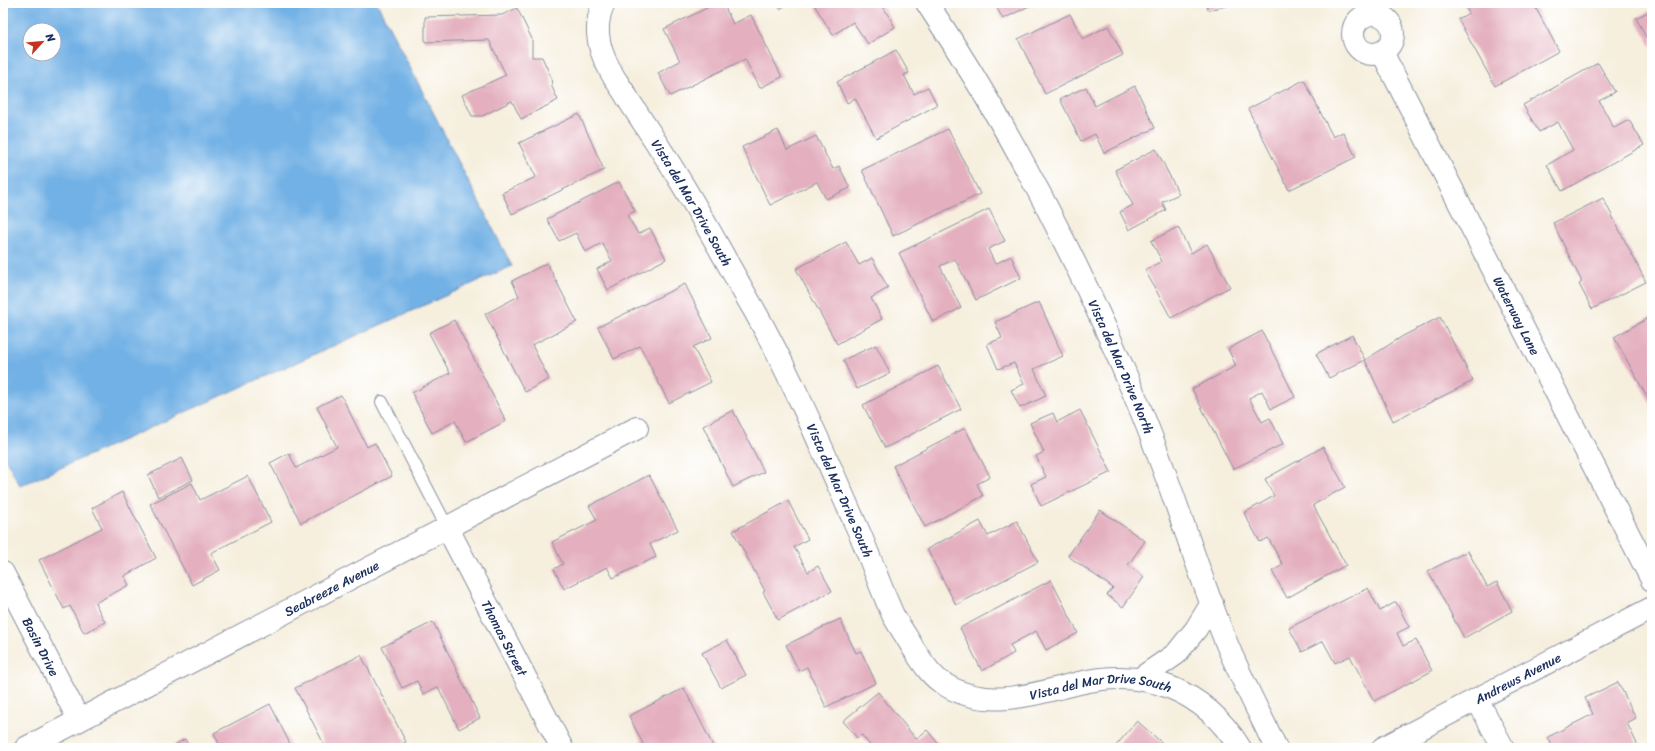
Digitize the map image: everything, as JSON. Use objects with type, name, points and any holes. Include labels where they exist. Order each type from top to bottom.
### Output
[{"type":"street","name":"Vista del Mar Drive South","points":[[604,3],[597,20],[598,38],[607,65],[678,176],[758,318],[816,435],[870,554],[893,615],[923,664],[939,682],[966,696],[990,700],[1035,695],[1082,682],[1110,678],[1141,678],[1174,688],[1198,700],[1228,728],[1240,748]]},
{"type":"street","name":"Vista del Mar Drive North","points":[[927,3],[954,43],[1030,176],[1088,292],[1139,406],[1222,633],[1276,748]]},
{"type":"street","name":"Waterway Lane","points":[[1382,52],[1652,580]]},
{"type":"street","name":"Seabreeze Avenue","points":[[26,748],[637,428]]},
{"type":"street","name":"Thomas Street","points":[[447,527],[562,748]]},
{"type":"street","name":"Basin Drive","points":[[3,573],[79,720]]},
{"type":"street","points":[[1141,678],[1176,654],[1196,629],[1212,603]]},
{"type":"street","name":"Andrews Avenue","points":[[1383,748],[1652,608]]},
{"type":"street","points":[[1477,699],[1503,748]]},
{"type":"lane","points":[[382,402],[447,527]]},
{"type":"water","points":[[3,3],[377,3],[512,266],[20,486],[3,454]]},
{"type":"building","points":[[717,3],[723,3],[733,24],[751,15],[782,77],[760,88],[745,59],[670,96],[658,73],[680,61],[664,29]]},
{"type":"building","points":[[777,3],[789,3],[780,9]]},
{"type":"building","points":[[813,3],[881,3],[895,27],[868,44],[853,22],[833,35]]},
{"type":"building","points":[[994,3],[1035,3],[1003,19]]},
{"type":"building","points":[[1177,3],[1192,3],[1192,4],[1178,7]]},
{"type":"building","points":[[1206,3],[1235,3],[1235,4],[1208,10]]},
{"type":"building","points":[[1463,3],[1533,3],[1559,51],[1495,86],[1458,19],[1469,13]]},
{"type":"building","points":[[517,8],[532,39],[532,57],[542,57],[551,77],[552,87],[558,100],[521,119],[512,101],[482,116],[472,116],[462,95],[506,75],[489,40],[425,42],[425,17],[502,15]]},
{"type":"building","points":[[1652,10],[1652,48],[1636,18]]},
{"type":"building","points":[[1070,14],[1083,39],[1108,26],[1123,55],[1045,94],[1018,39]]},
{"type":"building","points":[[896,50],[909,73],[904,75],[914,94],[928,87],[937,105],[876,138],[855,98],[847,103],[837,82]]},
{"type":"building","points":[[1598,63],[1615,92],[1599,101],[1614,128],[1629,120],[1644,145],[1562,191],[1547,165],[1573,150],[1558,122],[1539,132],[1523,105]]},
{"type":"building","points":[[1304,80],[1333,137],[1343,132],[1356,157],[1289,190],[1248,109]]},
{"type":"building","points":[[1135,86],[1155,128],[1104,153],[1095,134],[1081,141],[1060,99],[1086,87],[1095,106]]},
{"type":"building","points":[[579,114],[604,170],[512,214],[502,193],[536,177],[519,143]]},
{"type":"building","points":[[948,129],[980,194],[893,236],[862,170]]},
{"type":"building","points":[[778,130],[787,150],[816,136],[833,169],[839,166],[850,188],[826,199],[817,182],[770,205],[742,147]]},
{"type":"building","points":[[1156,149],[1179,194],[1162,202],[1166,210],[1129,230],[1120,212],[1133,205],[1115,170]]},
{"type":"building","points":[[619,182],[635,211],[627,215],[638,234],[650,228],[666,259],[608,290],[597,269],[612,261],[602,243],[585,252],[576,233],[559,241],[547,219]]},
{"type":"building","points":[[1603,198],[1646,282],[1592,309],[1579,284],[1582,282],[1553,223]]},
{"type":"building","points":[[989,209],[1005,241],[988,249],[995,264],[1011,256],[1021,278],[976,300],[955,259],[940,266],[961,308],[933,322],[899,253]]},
{"type":"building","points":[[1178,227],[1191,253],[1207,244],[1230,287],[1171,318],[1145,270],[1162,261],[1151,241]]},
{"type":"building","points":[[846,242],[859,265],[872,258],[888,288],[871,298],[882,319],[837,344],[796,269]]},
{"type":"building","points":[[547,263],[577,322],[532,345],[549,379],[525,392],[485,314],[519,296],[512,281]]},
{"type":"building","points":[[685,284],[712,338],[693,347],[711,382],[669,403],[640,346],[614,359],[598,327]]},
{"type":"building","points":[[1039,302],[1063,356],[1034,369],[1046,396],[1020,408],[1011,390],[1024,384],[1014,363],[998,369],[987,344],[1002,338],[995,322]]},
{"type":"building","points":[[1652,316],[1652,406],[1614,337]]},
{"type":"building","points":[[1440,317],[1473,381],[1393,421],[1365,360],[1403,336]]},
{"type":"building","points":[[454,320],[506,421],[466,442],[455,421],[432,433],[412,393],[450,373],[429,333]]},
{"type":"building","points":[[1262,331],[1295,397],[1271,409],[1262,391],[1249,398],[1262,422],[1270,418],[1283,444],[1233,469],[1192,389],[1236,366],[1228,349]]},
{"type":"building","points":[[1352,335],[1365,360],[1329,378],[1316,354]]},
{"type":"building","points":[[876,345],[890,373],[857,389],[843,360]]},
{"type":"building","points":[[938,366],[961,409],[885,448],[863,405]]},
{"type":"building","points":[[341,395],[367,447],[375,443],[392,476],[301,523],[270,463],[289,453],[296,468],[337,447],[317,407]]},
{"type":"building","points":[[733,410],[764,472],[733,487],[703,426]]},
{"type":"building","points":[[1080,410],[1111,472],[1041,506],[1031,484],[1046,477],[1036,456],[1044,452],[1030,423],[1053,413],[1057,422]]},
{"type":"building","points":[[965,428],[990,477],[977,484],[983,496],[925,527],[893,466]]},
{"type":"building","points":[[1323,447],[1345,487],[1313,505],[1346,565],[1287,598],[1272,571],[1283,565],[1268,538],[1260,542],[1244,513],[1274,496],[1265,479]]},
{"type":"building","points":[[182,458],[193,480],[158,497],[148,475]]},
{"type":"building","points":[[649,475],[678,530],[650,544],[656,557],[613,578],[607,567],[564,589],[554,569],[563,564],[552,542],[597,520],[589,506]]},
{"type":"building","points":[[248,476],[271,522],[211,553],[220,570],[192,585],[150,504],[192,483],[200,500]]},
{"type":"building","points":[[122,492],[156,558],[124,576],[129,585],[95,603],[105,622],[84,633],[70,606],[64,609],[39,560],[102,528],[92,508]]},
{"type":"building","points":[[788,501],[808,539],[794,547],[808,572],[818,566],[832,591],[778,620],[763,592],[765,591],[733,531]]},
{"type":"building","points":[[1100,510],[1145,541],[1128,565],[1144,577],[1123,607],[1107,595],[1113,588],[1068,556]]},
{"type":"building","points":[[980,521],[988,536],[1017,521],[1038,562],[956,605],[927,549]]},
{"type":"building","points":[[1468,551],[1487,587],[1497,582],[1512,611],[1464,638],[1428,571]]},
{"type":"building","points":[[1051,580],[1078,633],[1046,650],[1036,631],[1010,645],[1014,653],[982,671],[960,628]]},
{"type":"building","points":[[1368,588],[1380,611],[1396,602],[1409,627],[1397,633],[1403,646],[1416,640],[1432,671],[1374,701],[1350,656],[1335,663],[1323,641],[1302,652],[1289,628]]},
{"type":"building","points":[[840,619],[856,653],[861,651],[876,683],[826,707],[807,667],[799,671],[786,645]]},
{"type":"building","points":[[433,622],[480,718],[459,729],[438,687],[423,694],[417,681],[402,688],[382,647]]},
{"type":"building","points":[[727,640],[746,675],[721,688],[702,653]]},
{"type":"building","points":[[361,655],[406,742],[395,748],[326,748],[295,688]]},
{"type":"building","points":[[1618,682],[1636,718],[1627,723],[1639,748],[1553,748],[1548,737],[1593,714],[1585,698]]},
{"type":"building","points":[[684,688],[714,748],[645,748],[629,716]]},
{"type":"building","points":[[878,692],[916,739],[927,730],[942,748],[872,748],[862,735],[857,738],[843,721]]},
{"type":"building","points":[[270,704],[292,748],[270,748],[270,746],[267,748],[221,748],[214,733]]},
{"type":"building","points":[[1137,721],[1168,748],[1114,748]]},
{"type":"building","points":[[185,739],[190,748],[169,748]]}]
